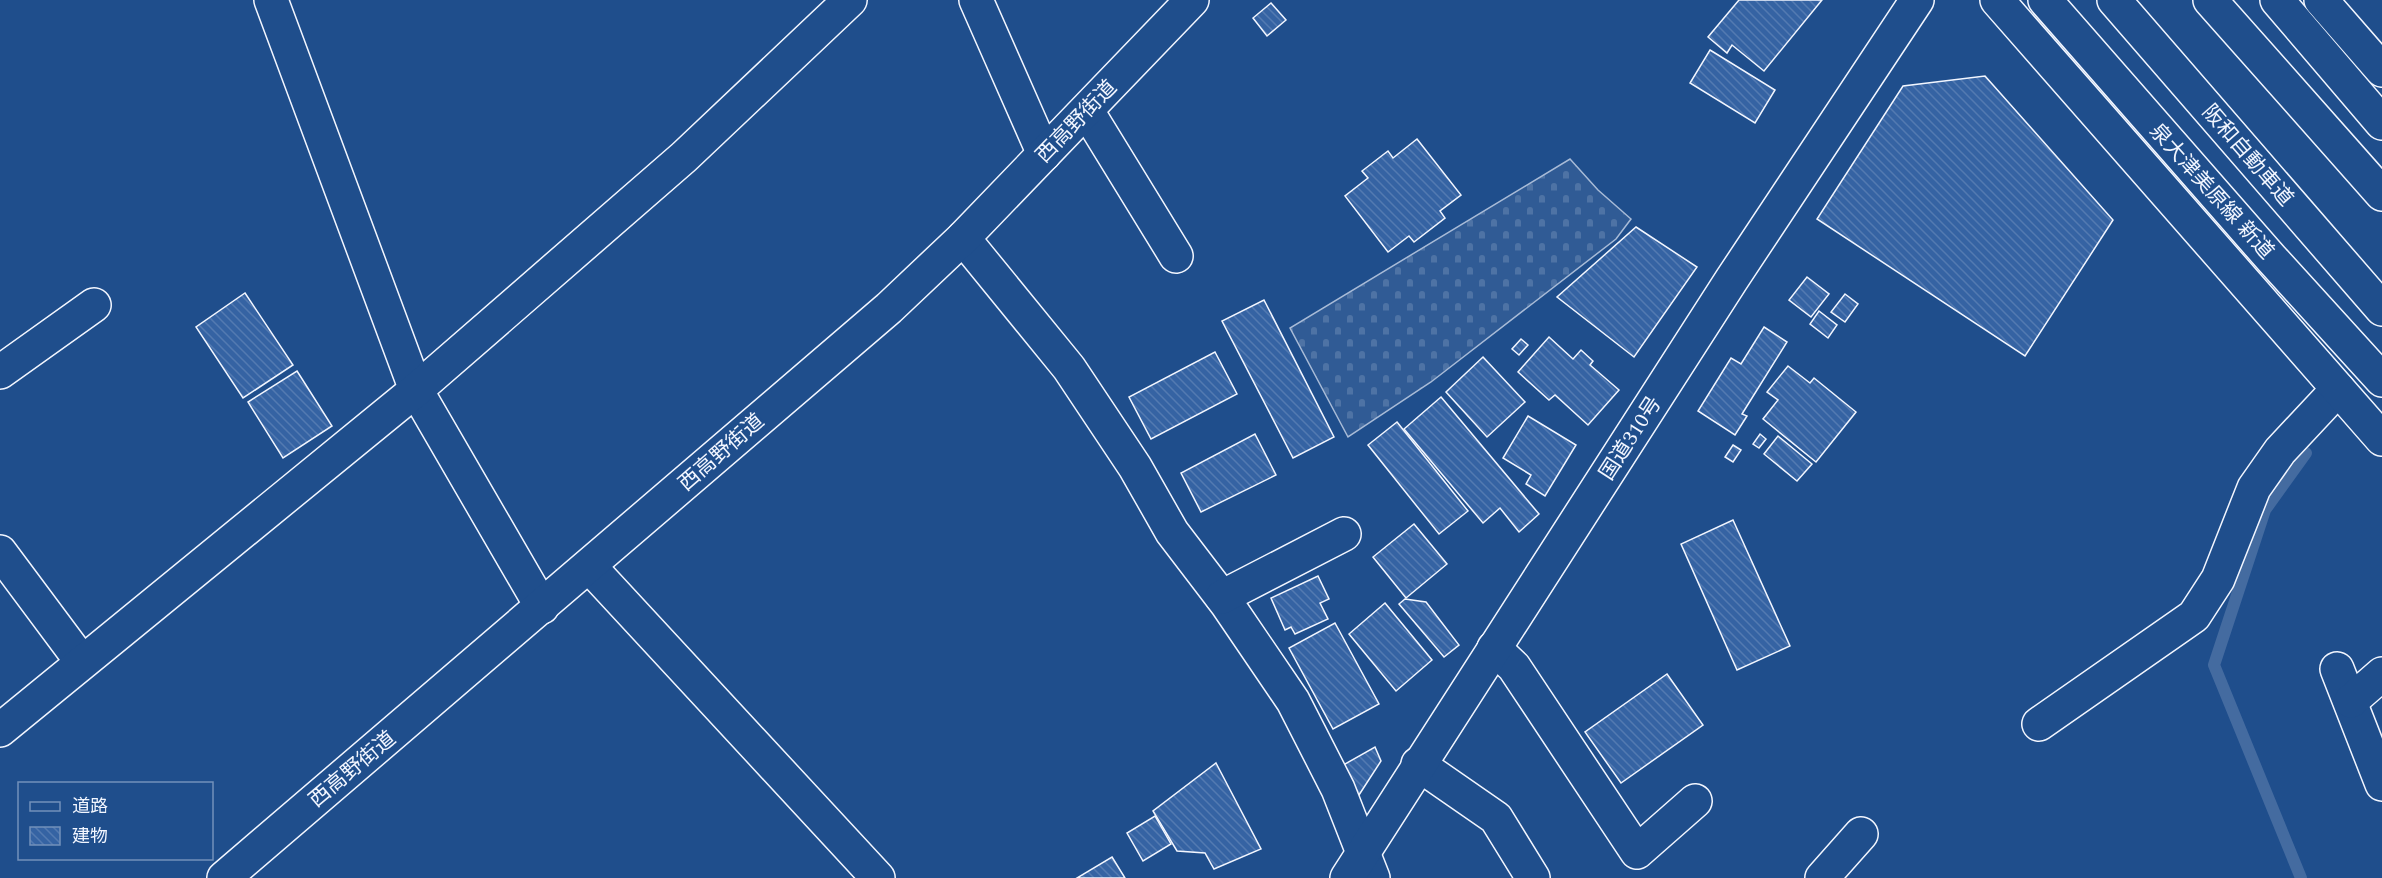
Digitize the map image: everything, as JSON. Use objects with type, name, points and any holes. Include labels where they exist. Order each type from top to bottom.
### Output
[{"type":"main road","points":[[271,0],[416,390],[542,607]]},
{"type":"main road","points":[[0,730],[416,390],[684,158],[850,0]]},
{"type":"main road","points":[[976,0],[1044,154]]},
{"type":"main road","name":"西高野街道","points":[[224,878],[889,308],[963,238],[1192,0]]},
{"type":"main road","name":"国道310号","points":[[1361,869],[1418,765],[1917,0]]},
{"type":"main road","points":[[1997,0],[2382,439]]},
{"type":"main road","name":"泉大津美原線 新道","points":[[2045,0],[2233,215],[2382,380]]},
{"type":"main road","name":"阪和自動車道","points":[[2114,0],[2382,309]]},
{"type":"main road","points":[[2210,0],[2382,194]]},
{"type":"main road","points":[[2277,0],[2382,123]]},
{"type":"main road","points":[[2321,0],[2382,70]]},
{"type":"main road","points":[[1087,111],[1176,256]]},
{"type":"main road","points":[[963,238],[1069,368],[1135,467],[1172,532],[1224,601],[1293,701],[1338,789],[1361,869]]},
{"type":"main road","points":[[0,372],[94,306]]},
{"type":"main road","points":[[2039,724],[2194,616],[2218,579],[2254,488],[2280,451],[2338,388]]},
{"type":"main road","points":[[1224,601],[1344,534]]},
{"type":"main road","points":[[0,552],[82,662]]},
{"type":"main road","points":[[588,566],[878,878]]},
{"type":"main road","points":[[1494,648],[1514,667],[1637,852],[1695,801]]},
{"type":"main road","points":[[2337,669],[2382,784]]},
{"type":"main road","points":[[2351,701],[2382,674]]},
{"type":"main road","points":[[1418,765],[1496,818],[1533,878]]},
{"type":"main road","points":[[1822,878],[1861,834]]},
{"type":"green space","points":[[1570,159],[1598,190],[1631,219],[1616,239],[1431,382],[1348,437],[1290,328]]},
{"type":"building","points":[[1739,0],[1822,0],[1764,71],[1732,45],[1727,53],[1708,37]]},
{"type":"building","points":[[1271,3],[1286,20],[1267,36],[1253,18]]},
{"type":"building","points":[[1710,50],[1775,90],[1755,123],[1690,83]]},
{"type":"building","points":[[1985,76],[2113,220],[2025,356],[1817,219],[1903,86]]},
{"type":"building","points":[[1417,139],[1461,195],[1440,211],[1445,218],[1414,242],[1409,236],[1388,252],[1345,196],[1368,178],[1362,171],[1388,151],[1393,158]]},
{"type":"building","points":[[1636,227],[1697,267],[1634,357],[1557,297]]},
{"type":"building","points":[[1807,277],[1829,294],[1811,317],[1789,300]]},
{"type":"building","points":[[245,293],[293,365],[243,398],[196,327]]},
{"type":"building","points":[[1845,294],[1858,304],[1845,322],[1831,312]]},
{"type":"building","points":[[1264,300],[1334,437],[1293,458],[1222,321]]},
{"type":"building","points":[[1819,311],[1837,325],[1828,338],[1810,324]]},
{"type":"building","points":[[1764,327],[1787,342],[1742,414],[1747,416],[1735,435],[1698,411],[1731,358],[1741,364]]},
{"type":"building","points":[[1549,337],[1573,359],[1581,350],[1593,361],[1590,365],[1619,390],[1588,425],[1555,395],[1549,400],[1518,372]]},
{"type":"building","points":[[1521,339],[1528,345],[1519,355],[1512,349]]},
{"type":"building","points":[[1215,352],[1237,394],[1151,439],[1129,397]]},
{"type":"building","points":[[1483,357],[1525,402],[1487,437],[1446,392]]},
{"type":"building","points":[[1788,366],[1810,383],[1814,378],[1856,412],[1816,462],[1763,419],[1778,400],[1767,392]]},
{"type":"building","points":[[297,371],[332,426],[283,458],[248,402]]},
{"type":"building","points":[[1441,397],[1539,514],[1519,532],[1500,508],[1483,523],[1404,429]]},
{"type":"building","points":[[1528,416],[1576,445],[1545,496],[1526,484],[1531,475],[1503,458]]},
{"type":"building","points":[[1397,422],[1468,511],[1439,534],[1368,445]]},
{"type":"building","points":[[1255,434],[1276,475],[1201,512],[1181,473]]},
{"type":"building","points":[[1760,434],[1766,439],[1759,448],[1753,444]]},
{"type":"building","points":[[1778,436],[1812,464],[1797,481],[1764,454]]},
{"type":"building","points":[[1733,445],[1741,450],[1733,462],[1725,457]]},
{"type":"building","points":[[1733,520],[1790,646],[1737,670],[1681,544]]},
{"type":"building","points":[[1414,524],[1447,564],[1406,598],[1373,557]]},
{"type":"building","points":[[1318,576],[1329,599],[1320,603],[1328,619],[1295,634],[1291,627],[1285,630],[1271,598]]},
{"type":"building","points":[[1405,599],[1426,602],[1459,645],[1444,657],[1399,604]]},
{"type":"building","points":[[1385,603],[1432,660],[1396,691],[1349,634]]},
{"type":"building","points":[[1335,623],[1379,704],[1333,729],[1289,648]]},
{"type":"building","points":[[1667,674],[1703,725],[1621,783],[1585,732]]},
{"type":"building","points":[[1375,747],[1381,761],[1357,798],[1338,768]]},
{"type":"building","points":[[1216,763],[1261,849],[1214,869],[1205,853],[1177,851],[1153,811]]},
{"type":"building","points":[[1155,816],[1171,844],[1143,861],[1127,833]]},
{"type":"building","points":[[1112,857],[1125,878],[1077,878]]},
{"type":"waterway","points":[[2301,878],[2214,665],[2265,510],[2306,453]]}]
